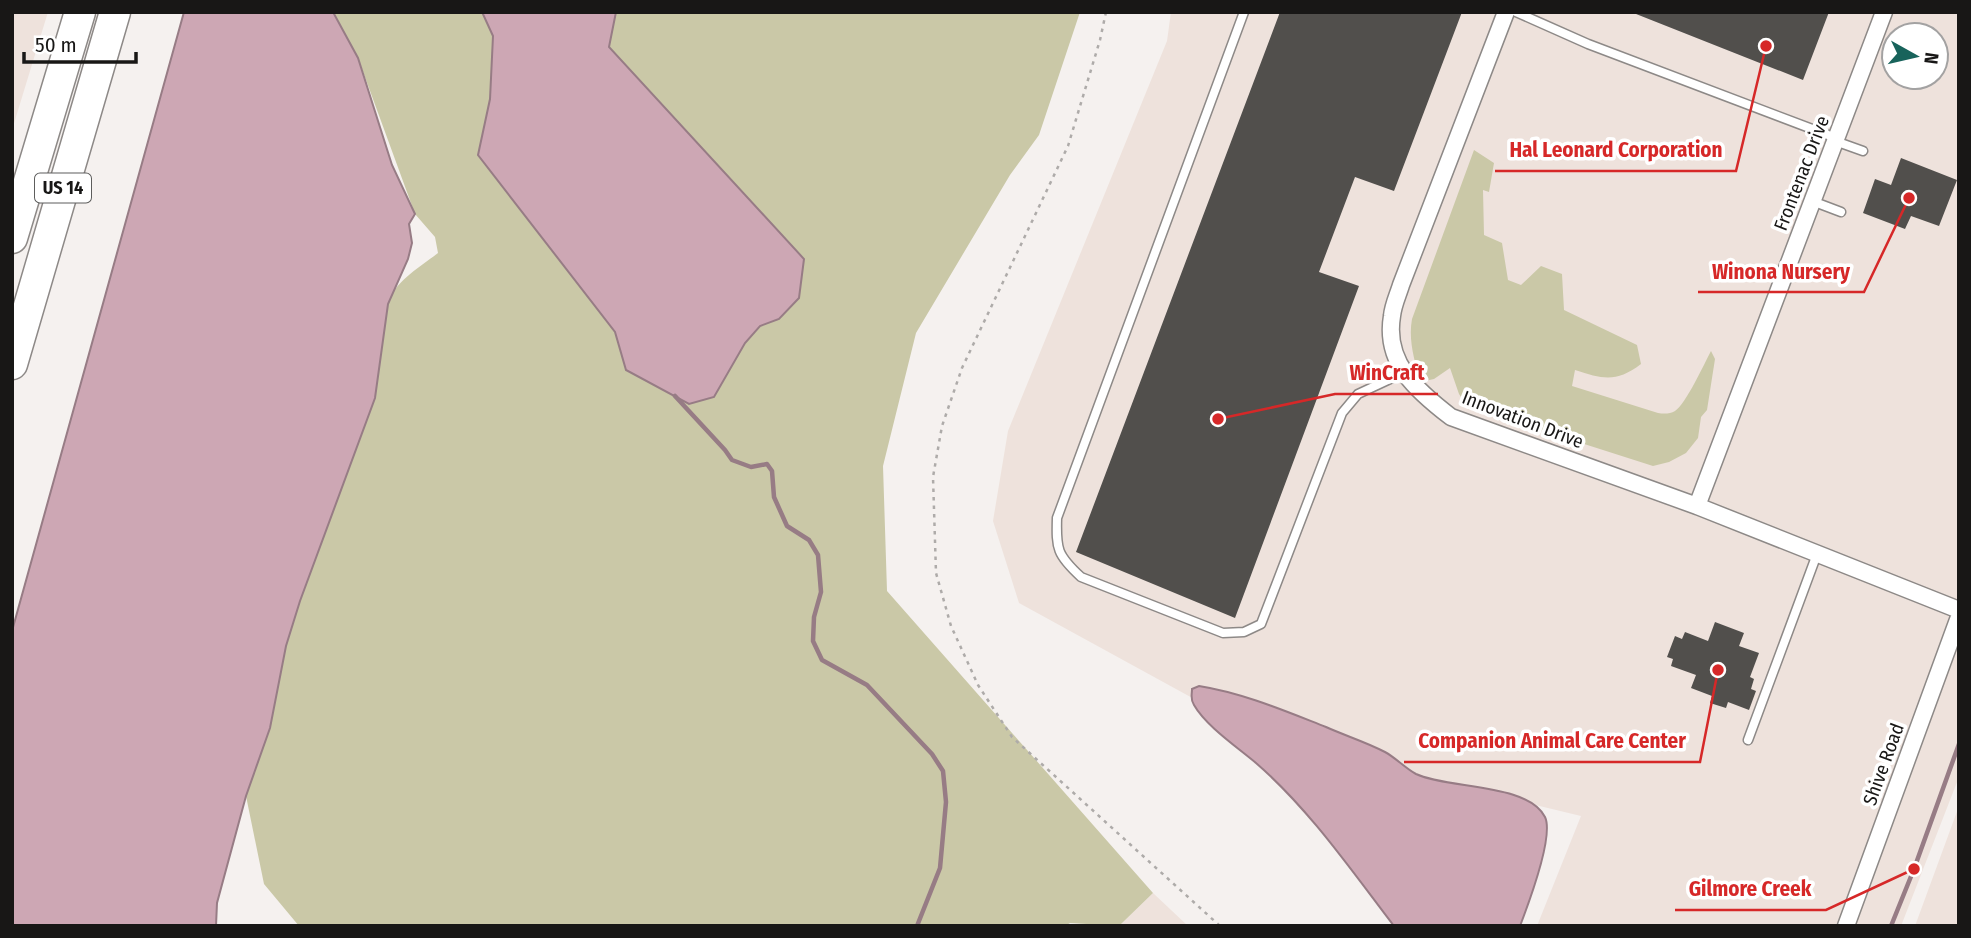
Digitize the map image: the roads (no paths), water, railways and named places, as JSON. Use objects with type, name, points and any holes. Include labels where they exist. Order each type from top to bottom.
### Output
[{"type":"highway","name":"US 14","points":[[12,238],[80,12]]},
{"type":"highway","name":"US 14","points":[[12,364],[115,12]]},
{"type":"street","name":"Innovation Drive","points":[[1506,12],[1405,273],[1392,316],[1391,345],[1403,373],[1423,396],[1451,417],[1697,506],[1959,610]]},
{"type":"street","name":"Frontenac Drive","points":[[1697,506],[1884,12]]},
{"type":"street","name":"Shive Road","points":[[1846,926],[1959,617]]},
{"type":"lane","points":[[1244,12],[1057,518],[1056,542],[1063,561],[1080,577],[1223,634],[1244,632],[1261,624],[1342,413],[1358,394],[1403,373]]},
{"type":"lane","points":[[1516,12],[1588,44],[1863,151]]},
{"type":"lane","points":[[1812,201],[1841,212]]},
{"type":"lane","points":[[1748,740],[1817,554]]},
{"type":"waterway","points":[[675,396],[732,460],[751,467],[767,464],[772,471],[774,497],[787,526],[809,540],[818,555],[821,592],[814,617],[813,641],[822,660],[867,685],[932,754],[943,771],[946,802],[940,868],[917,926]]},
{"type":"waterway","points":[[1891,926],[1959,744]]},
{"type":"place","name":"Hal Leonard Corporation","points":[[1766,46]]},
{"type":"place","name":"Winona Nursery","points":[[1909,198]]},
{"type":"place","name":"WinCraft","points":[[1218,419]]},
{"type":"place","name":"Companion Animal Care Center","points":[[1718,670]]},
{"type":"place","name":"Gilmore Creek","points":[[1914,869]]}]
